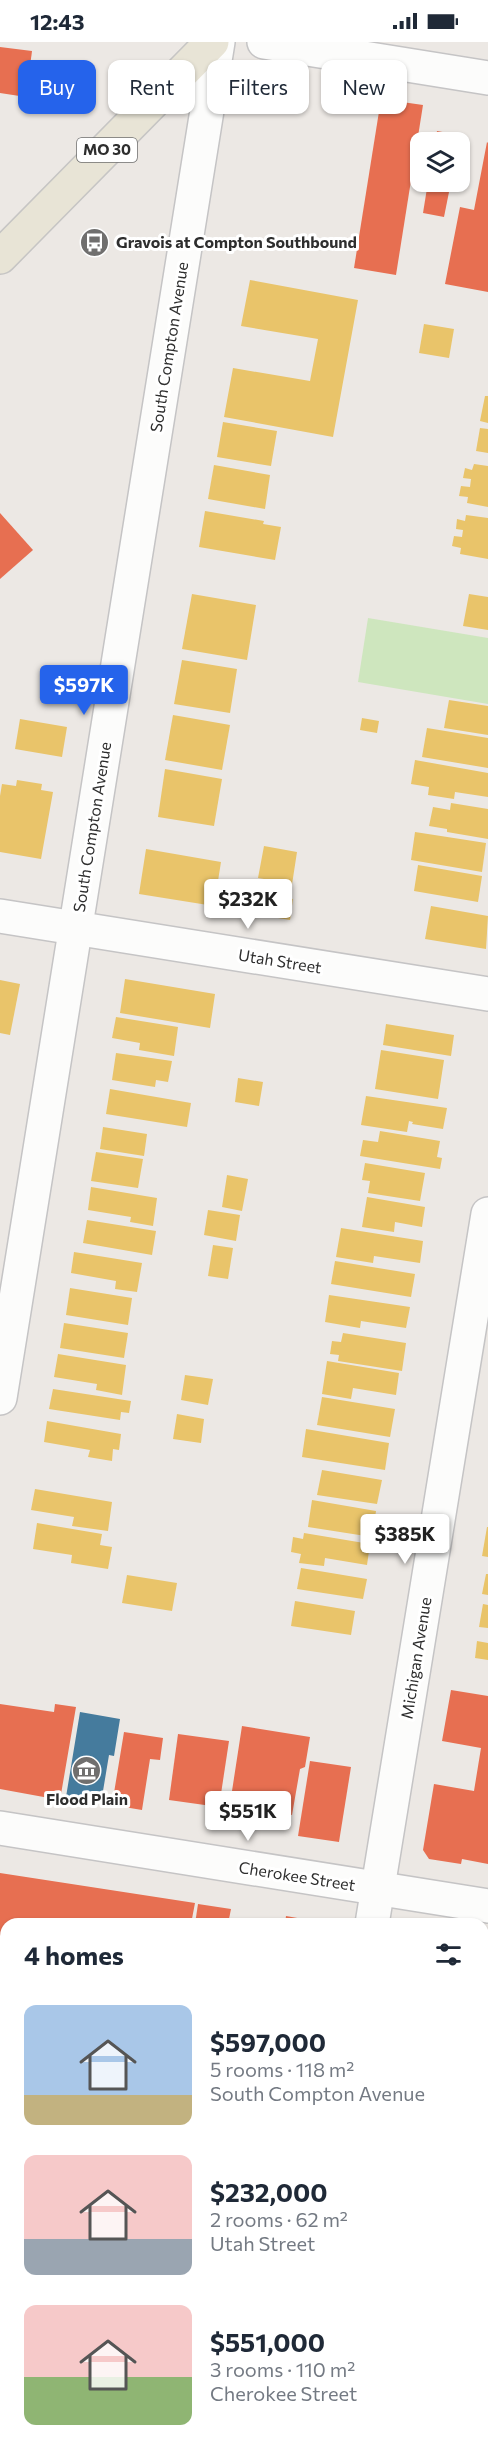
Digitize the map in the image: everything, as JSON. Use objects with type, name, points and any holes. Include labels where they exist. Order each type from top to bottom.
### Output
[{"type":"main road","name":"MO 30","points":[[0,257],[212,42]]},
{"type":"street","name":"South Compton Avenue","points":[[0,1398],[218,42]]},
{"type":"street","points":[[264,42],[488,78]]},
{"type":"street","name":"Utah Street","points":[[0,916],[488,994]]},
{"type":"street","name":"Michigan Avenue","points":[[373,1918],[488,1214]]},
{"type":"street","name":"Cherokee Street","points":[[0,1828],[488,1906]]},
{"type":"green space","points":[[368,618],[488,638],[488,704],[358,682]]},
{"type":"building: Homes","points":[[250,280],[358,300],[333,437],[224,417],[233,368],[310,381],[318,339],[241,326]]},
{"type":"building: Homes","points":[[424,324],[454,329],[449,358],[419,353]]},
{"type":"building: Homes","points":[[485,396],[488,396],[488,423],[480,421]]},
{"type":"building: Homes","points":[[223,422],[277,431],[271,466],[217,457]]},
{"type":"building: Homes","points":[[480,428],[488,429],[488,453],[476,451]]},
{"type":"building: Homes","points":[[474,464],[488,466],[488,507],[467,503],[468,497],[459,496],[461,486],[470,487],[471,479],[463,478],[465,468],[472,470]]},
{"type":"building: Homes","points":[[214,465],[270,475],[265,509],[208,499]]},
{"type":"building: Homes","points":[[205,511],[264,521],[263,524],[281,527],[275,560],[199,547]]},
{"type":"building: Homes","points":[[466,515],[488,518],[488,559],[460,554],[461,548],[452,546],[454,536],[462,537],[463,530],[456,529],[457,519],[465,521]]},
{"type":"building: Homes","points":[[192,594],[256,605],[247,660],[182,649]]},
{"type":"building: Homes","points":[[469,594],[488,597],[488,630],[463,626]]},
{"type":"building: Homes","points":[[182,660],[237,669],[230,713],[174,704]]},
{"type":"building: Homes","points":[[449,700],[488,706],[488,735],[444,728]]},
{"type":"building: Homes","points":[[173,715],[230,725],[222,770],[165,760]]},
{"type":"building: Homes","points":[[362,718],[379,721],[377,733],[360,730]]},
{"type":"building: Homes","points":[[20,719],[67,727],[62,757],[15,749]]},
{"type":"building: Homes","points":[[427,728],[488,738],[488,768],[422,757]]},
{"type":"building: Homes","points":[[415,760],[488,773],[488,797],[455,792],[454,799],[428,795],[429,787],[411,784]]},
{"type":"building: Homes","points":[[165,769],[222,779],[214,826],[158,817]]},
{"type":"building: Homes","points":[[17,780],[42,784],[41,790],[53,792],[41,859],[0,852],[2,784],[16,786]]},
{"type":"building: Homes","points":[[451,803],[488,809],[488,839],[447,832],[447,829],[429,826],[433,807],[450,810]]},
{"type":"building: Homes","points":[[415,832],[486,843],[482,872],[411,860]]},
{"type":"building: Homes","points":[[264,846],[297,852],[291,891],[275,888],[276,881],[258,878]]},
{"type":"building: Homes","points":[[146,849],[221,862],[214,906],[139,894]]},
{"type":"building: Homes","points":[[418,865],[482,876],[478,902],[414,891]]},
{"type":"building: Homes","points":[[264,894],[293,899],[290,920],[260,915]]},
{"type":"building: Homes","points":[[431,906],[488,916],[486,949],[425,939]]},
{"type":"building: Homes","points":[[125,979],[215,994],[210,1028],[120,1013]]},
{"type":"building: Homes","points":[[0,980],[20,984],[10,1035],[0,1033]]},
{"type":"building: Homes","points":[[116,1017],[178,1027],[174,1056],[139,1050],[140,1043],[112,1038]]},
{"type":"building: Homes","points":[[386,1024],[454,1035],[451,1056],[383,1045]]},
{"type":"building: Homes","points":[[381,1050],[444,1060],[438,1099],[375,1089]]},
{"type":"building: Homes","points":[[116,1053],[172,1061],[168,1082],[156,1080],[155,1087],[112,1080]]},
{"type":"building: Homes","points":[[238,1078],[263,1082],[259,1106],[235,1102]]},
{"type":"building: Homes","points":[[110,1089],[191,1103],[187,1127],[106,1114]]},
{"type":"building: Homes","points":[[366,1096],[447,1108],[443,1129],[412,1124],[413,1122],[409,1121],[407,1132],[361,1125]]},
{"type":"building: Homes","points":[[103,1127],[147,1134],[144,1156],[100,1149]]},
{"type":"building: Homes","points":[[380,1131],[440,1141],[437,1157],[442,1158],[440,1169],[360,1156],[363,1140],[378,1142]]},
{"type":"building: Homes","points":[[96,1152],[143,1159],[138,1188],[91,1181]]},
{"type":"building: Homes","points":[[365,1163],[425,1173],[420,1201],[368,1193],[370,1181],[362,1180]]},
{"type":"building: Homes","points":[[227,1175],[248,1179],[242,1211],[222,1207]]},
{"type":"building: Homes","points":[[91,1187],[157,1198],[153,1226],[130,1222],[131,1217],[88,1210]]},
{"type":"building: Homes","points":[[367,1197],[425,1207],[422,1227],[395,1222],[394,1232],[362,1227]]},
{"type":"building: Homes","points":[[208,1210],[240,1215],[236,1241],[204,1235]]},
{"type":"building: Homes","points":[[87,1220],[156,1231],[152,1255],[83,1243]]},
{"type":"building: Homes","points":[[341,1228],[423,1241],[420,1263],[374,1256],[373,1263],[336,1257]]},
{"type":"building: Homes","points":[[213,1245],[233,1248],[228,1279],[208,1276]]},
{"type":"building: Homes","points":[[74,1252],[142,1263],[137,1292],[115,1289],[116,1281],[71,1273]]},
{"type":"building: Homes","points":[[335,1261],[415,1274],[411,1297],[331,1284]]},
{"type":"building: Homes","points":[[70,1288],[132,1298],[128,1325],[66,1315]]},
{"type":"building: Homes","points":[[329,1295],[410,1307],[406,1328],[361,1321],[360,1328],[325,1322]]},
{"type":"building: Homes","points":[[64,1323],[128,1333],[124,1358],[60,1348]]},
{"type":"building: Homes","points":[[343,1333],[406,1343],[402,1371],[338,1361],[339,1355],[330,1354],[332,1341],[341,1342]]},
{"type":"building: Homes","points":[[58,1354],[126,1365],[122,1395],[96,1390],[97,1384],[54,1377]]},
{"type":"building: Homes","points":[[327,1361],[399,1373],[396,1395],[353,1388],[351,1399],[322,1394]]},
{"type":"building: Homes","points":[[185,1375],[213,1379],[208,1405],[181,1400]]},
{"type":"building: Homes","points":[[53,1389],[131,1401],[129,1413],[121,1412],[120,1420],[49,1409]]},
{"type":"building: Homes","points":[[322,1397],[395,1409],[390,1437],[317,1425]]},
{"type":"building: Homes","points":[[177,1414],[204,1419],[201,1443],[173,1439]]},
{"type":"building: Homes","points":[[47,1421],[121,1434],[119,1450],[113,1449],[112,1461],[88,1457],[90,1450],[44,1442]]},
{"type":"building: Homes","points":[[306,1429],[389,1443],[385,1470],[302,1457]]},
{"type":"building: Homes","points":[[322,1470],[382,1480],[377,1504],[317,1495]]},
{"type":"building: Homes","points":[[35,1489],[112,1502],[108,1531],[72,1526],[74,1517],[31,1510]]},
{"type":"building: Homes","points":[[312,1500],[376,1511],[372,1537],[308,1527]]},
{"type":"building: Homes","points":[[37,1523],[102,1534],[100,1545],[112,1547],[108,1569],[71,1563],[72,1555],[33,1549]]},
{"type":"building: Homes","points":[[488,1527],[488,1557],[482,1556]]},
{"type":"building: Homes","points":[[304,1533],[370,1544],[367,1565],[325,1558],[324,1566],[299,1563],[301,1554],[291,1552],[293,1537],[303,1539]]},
{"type":"building: Homes","points":[[301,1568],[367,1579],[363,1599],[297,1589]]},
{"type":"building: Homes","points":[[486,1574],[488,1574],[488,1595],[482,1594]]},
{"type":"building: Homes","points":[[127,1575],[177,1583],[172,1611],[122,1603]]},
{"type":"building: Homes","points":[[295,1601],[355,1611],[351,1635],[291,1626]]},
{"type":"building: Homes","points":[[483,1604],[488,1605],[488,1628],[479,1627]]},
{"type":"building: Homes","points":[[477,1641],[488,1643],[488,1660],[475,1658]]},
{"type":"building: Shops","points":[[0,47],[32,51],[31,60],[18,60],[18,96],[0,93]]},
{"type":"building: Shops","points":[[407,103],[423,105],[419,132],[410,132],[410,187],[396,275],[354,268],[379,114],[407,114]]},
{"type":"building: Shops","points":[[487,142],[488,292],[445,284],[460,207],[474,210]]},
{"type":"building: Shops","points":[[426,192],[449,192],[444,217],[423,213]]},
{"type":"building: Shops","points":[[0,513],[33,550],[0,579]]},
{"type":"building: Shops","points":[[451,1690],[488,1696],[488,1864],[462,1859],[461,1864],[429,1859],[423,1850],[434,1784],[474,1791],[481,1748],[442,1741]]},
{"type":"building: Shops","points":[[0,1704],[54,1712],[55,1704],[76,1707],[60,1800],[0,1789]]},
{"type":"building: Shops","points":[[242,1726],[310,1737],[305,1767],[300,1769],[292,1815],[230,1804]]},
{"type":"building: Shops","points":[[124,1732],[163,1738],[160,1760],[150,1759],[142,1810],[112,1805]]},
{"type":"building: Shops","points":[[178,1734],[229,1741],[219,1807],[169,1800]]},
{"type":"building: Shops","points":[[310,1761],[351,1767],[339,1842],[298,1836]]},
{"type":"building: Shops","points":[[0,1873],[195,1903],[192,1918],[0,1918]]},
{"type":"building: Shops","points":[[198,1904],[231,1909],[229,1918],[196,1918]]},
{"type":"building: Public","points":[[80,1712],[120,1719],[114,1756],[109,1755],[101,1803],[66,1797]]},
{"type":"place","name":"Gravois at Compton Southbound","points":[[95,242]]},
{"type":"place","name":"Flood Plain","points":[[87,1771]]}]
